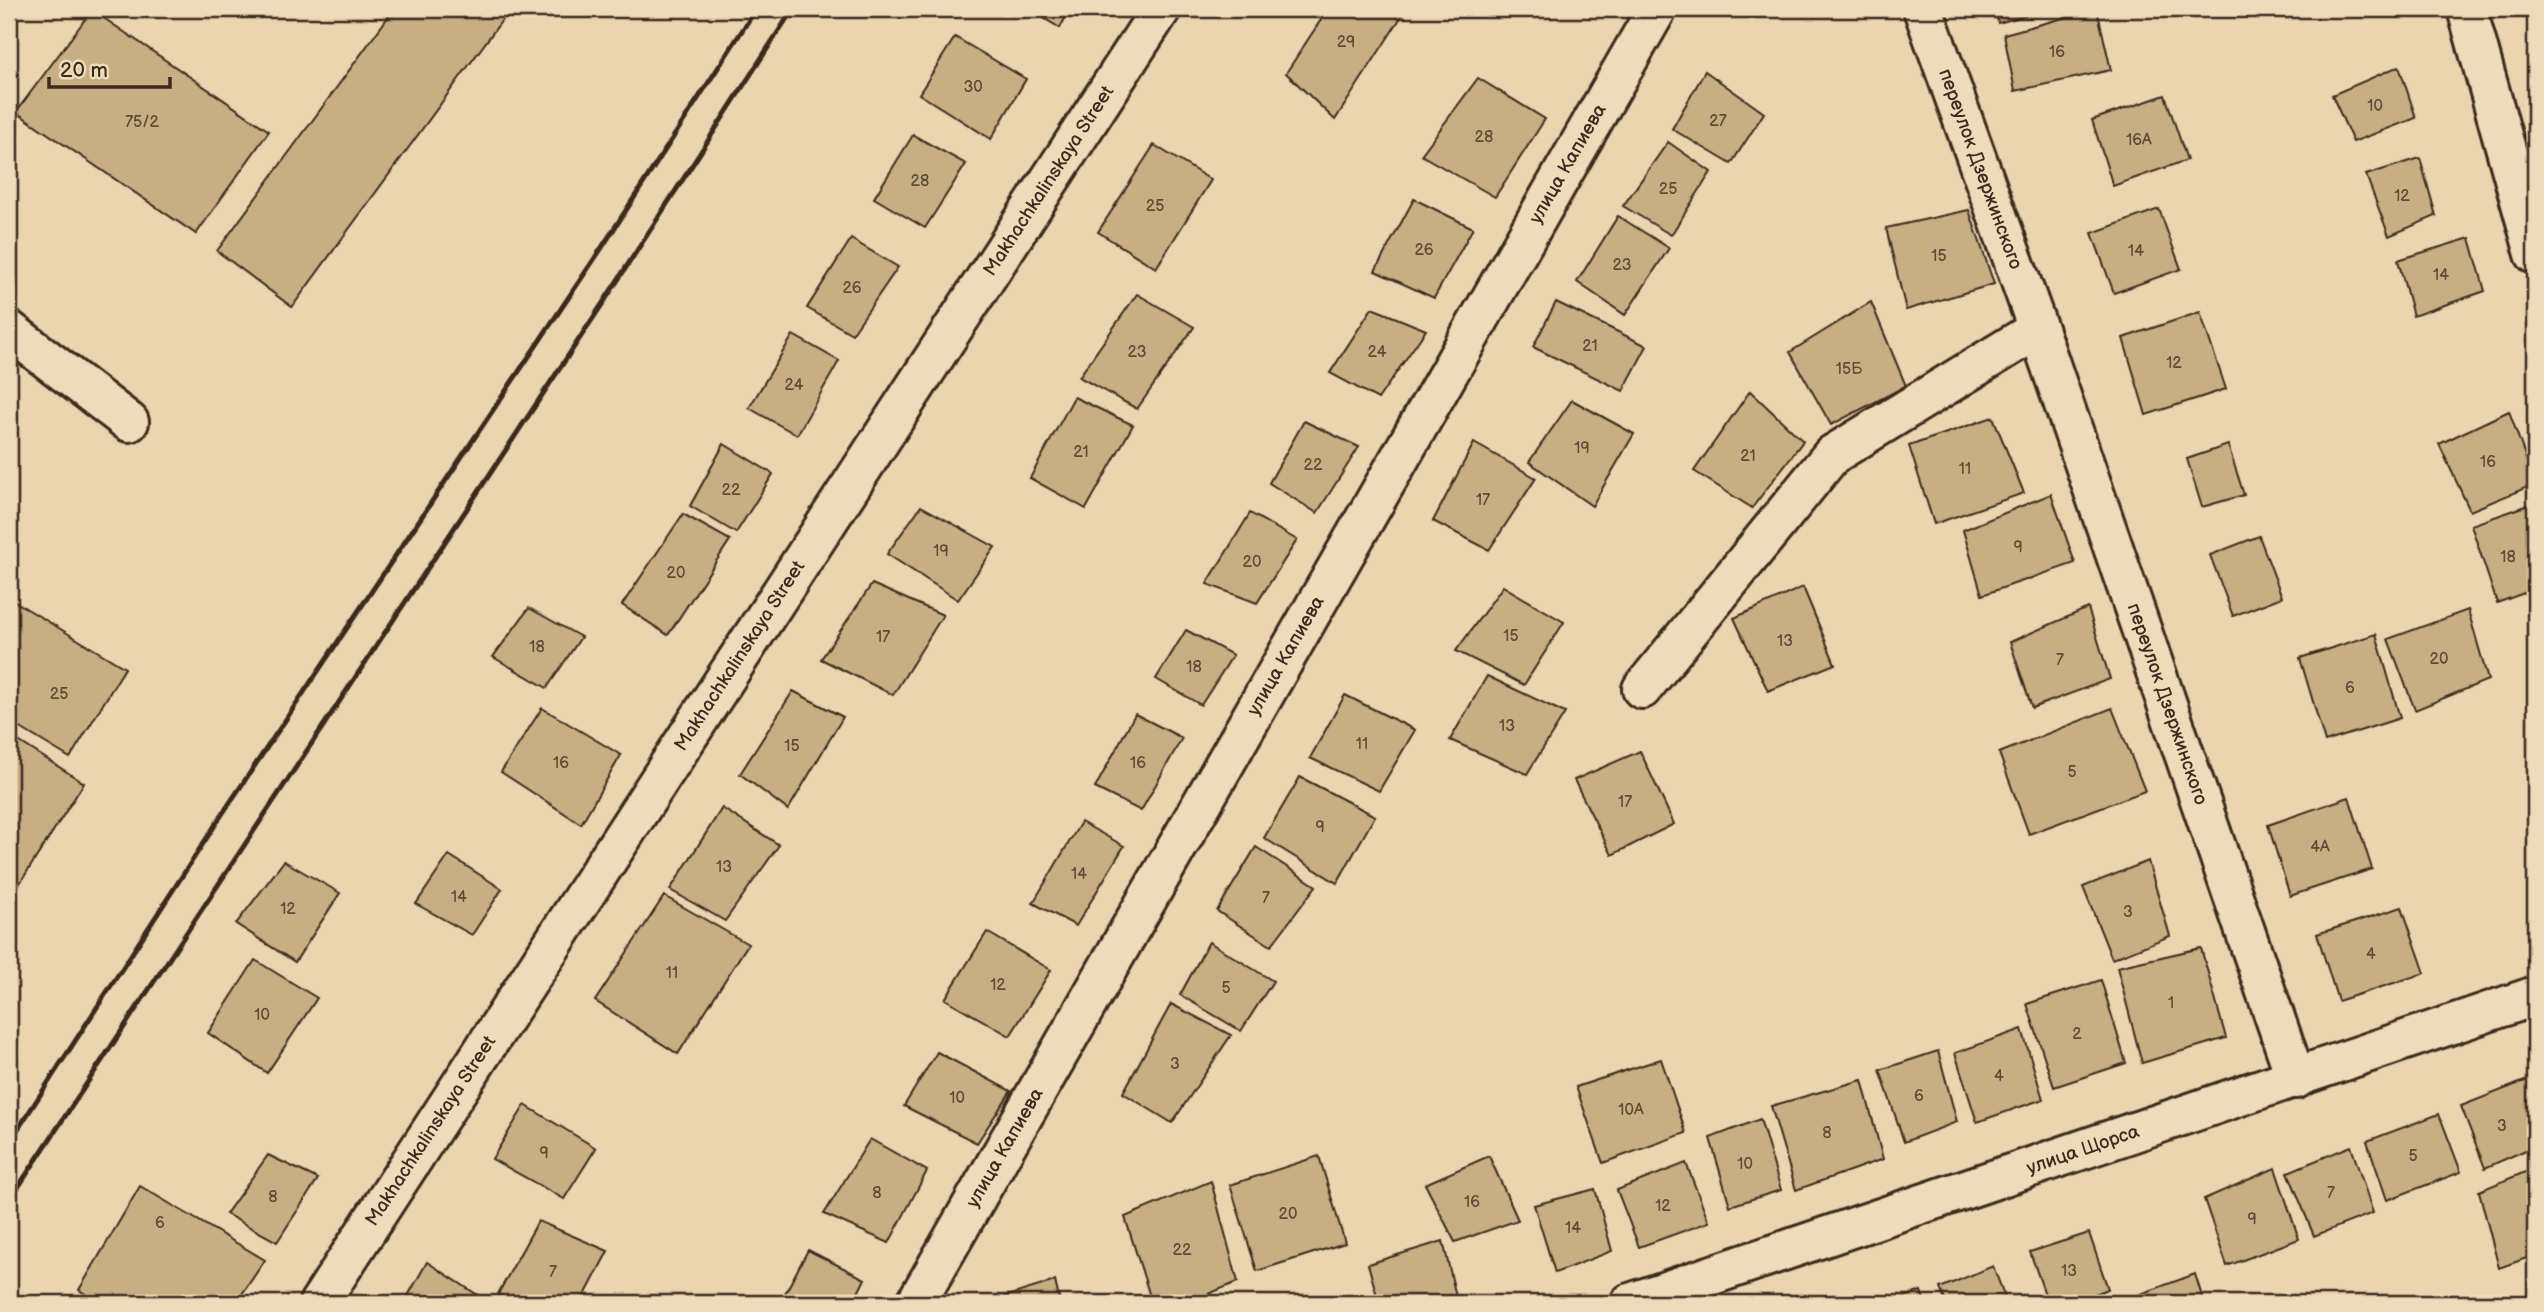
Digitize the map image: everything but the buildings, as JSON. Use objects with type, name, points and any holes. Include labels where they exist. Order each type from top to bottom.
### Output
[{"type":"street","name":"Makhachkalinskaya Street","points":[[319,1303],[1161,9]]},
{"type":"street","name":"улица Капиева","points":[[916,1303],[1657,9]]},
{"type":"street","name":"переулок Дзержинского","points":[[1923,9],[2038,329],[2296,1079]]},
{"type":"street","points":[[2467,9],[2535,254]]},
{"type":"street","points":[[1642,689],[1832,455],[2038,329]]},
{"type":"street","points":[[9,330],[129,422]]},
{"type":"street","name":"улица Щорса","points":[[1630,1303],[2535,996]]},
{"type":"railway","points":[[9,1143],[221,816],[601,249],[756,9]]},
{"type":"railway","points":[[9,1201],[605,300],[793,9]]}]
